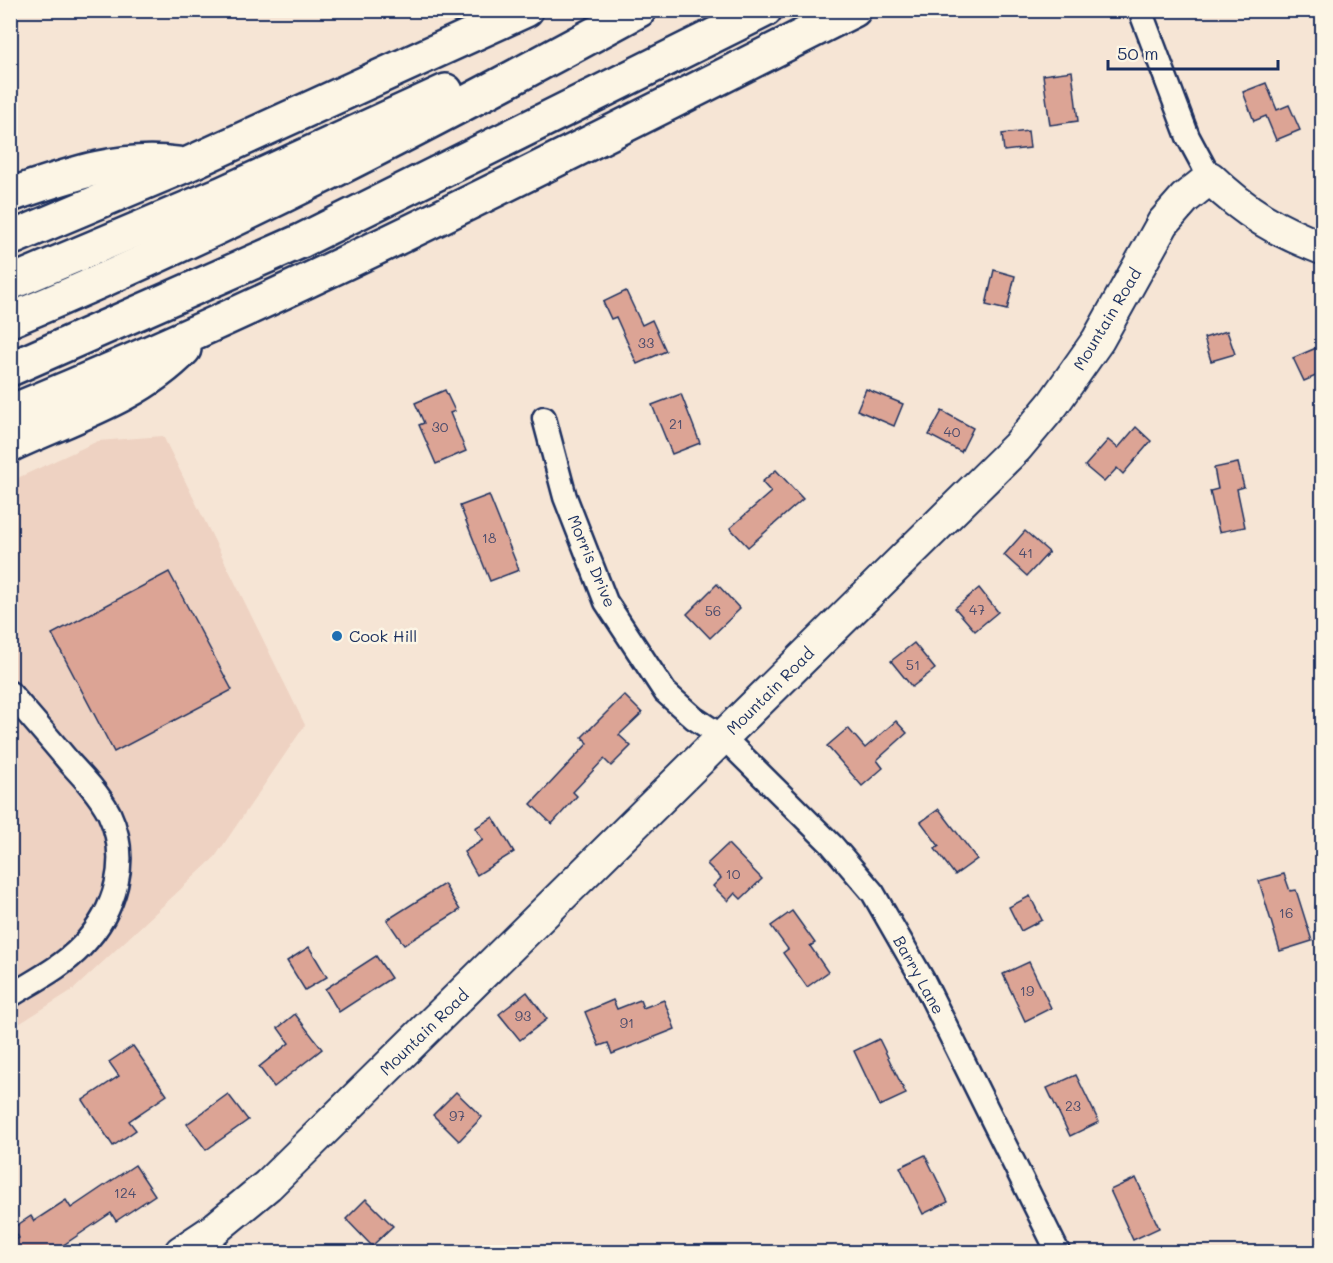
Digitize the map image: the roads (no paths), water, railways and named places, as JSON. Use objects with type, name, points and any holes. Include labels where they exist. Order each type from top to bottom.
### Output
[{"type":"highway","points":[[10,239],[186,165],[526,10]]},
{"type":"highway","points":[[10,283],[221,194],[622,10]]},
{"type":"highway","points":[[10,320],[180,246],[318,181],[639,10]]},
{"type":"highway","points":[[10,369],[301,242],[765,10]]},
{"type":"highway","points":[[10,412],[198,332],[449,213],[854,10]]},
{"type":"highway","points":[[10,345],[232,255],[555,105],[663,61]]},
{"type":"highway","points":[[10,195],[105,165],[142,162],[186,165]]},
{"type":"highway","points":[[10,445],[146,381],[172,361],[198,332]]},
{"type":"street","points":[[1140,10],[1188,137],[1210,178],[1239,207],[1298,239],[1323,248]]},
{"type":"street","name":"Mountain Road","points":[[181,1252],[211,1232],[268,1185],[1017,447],[1053,404],[1098,340],[1162,223],[1185,198],[1210,178]]},
{"type":"street","name":"Morris Drive","points":[[544,418],[565,497],[606,602],[665,692],[694,718],[723,737]]},
{"type":"street","points":[[10,693],[93,789],[109,813],[121,861],[116,888],[103,920],[81,948],[56,968],[10,996]]},
{"type":"street","name":"Barry Lane","points":[[723,737],[832,845],[873,893],[923,980],[1058,1252]]},
{"type":"place","name":"Cook Hill","points":[[337,636]]}]
